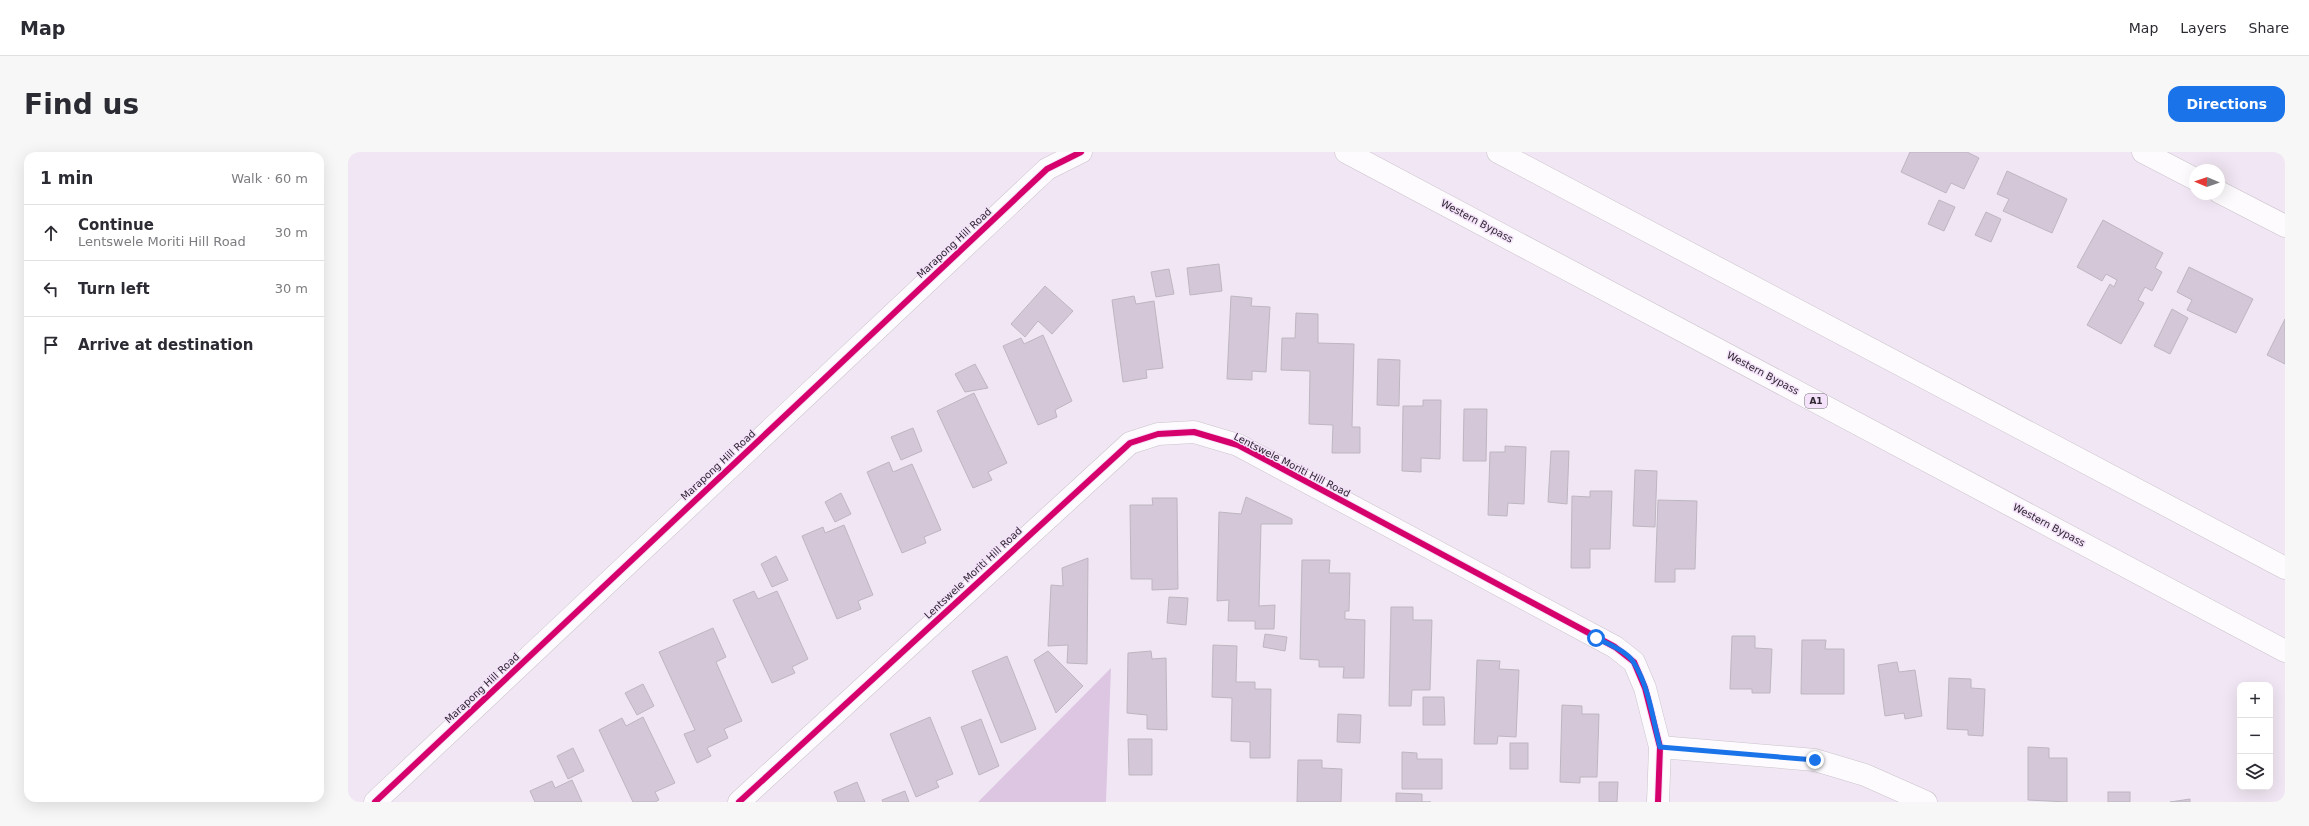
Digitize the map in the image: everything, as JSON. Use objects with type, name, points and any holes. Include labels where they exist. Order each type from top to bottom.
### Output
[{"type":"main road","points":[[1047,169],[1065,152]]},
{"type":"main road","name":"Marapong Hill Road","points":[[376,802],[1047,169],[1080,152]]},
{"type":"main road","points":[[1498,152],[2285,568]]},
{"type":"main road","points":[[2143,152],[2189,176]]},
{"type":"main road","name":"Western Bypass","points":[[1348,153],[2285,651]]},
{"type":"main road","points":[[2225,195],[2285,226]]},
{"type":"main road","name":"Lentswele Moriti Hill Road","points":[[739,802],[1130,443],[1158,434],[1194,432],[1238,445],[1615,647],[1634,662],[1645,688],[1660,747],[1658,802]]},
{"type":"main road","points":[[1660,747],[1815,760],[1865,775],[1926,802]]},
{"type":"shaded area","points":[[1111,668],[1106,802],[978,802]]},
{"type":"building","points":[[1910,152],[1967,152],[1979,158],[1964,189],[1951,183],[1946,193],[1901,172]]},
{"type":"building","points":[[2007,171],[2067,199],[2052,233],[2003,211],[2009,199],[1997,194]]},
{"type":"building","points":[[1939,200],[1955,207],[1944,231],[1928,224]]},
{"type":"building","points":[[1986,212],[2001,219],[1991,242],[1975,235]]},
{"type":"building","points":[[2103,220],[2163,253],[2155,268],[2162,272],[2152,291],[2145,287],[2138,300],[2144,303],[2121,344],[2087,325],[2110,284],[2114,287],[2117,280],[2106,274],[2102,281],[2077,267]]},
{"type":"building","points":[[1219,264],[1222,291],[1190,295],[1187,268]]},
{"type":"building","points":[[2189,267],[2253,299],[2236,333],[2187,310],[2192,300],[2177,292]]},
{"type":"building","points":[[1169,269],[1174,294],[1156,297],[1151,272]]},
{"type":"building","points":[[1045,286],[1073,311],[1052,334],[1038,321],[1025,337],[1011,324]]},
{"type":"building","points":[[1134,296],[1136,304],[1154,301],[1163,368],[1146,370],[1147,378],[1123,382],[1112,300]]},
{"type":"building","points":[[1231,296],[1252,298],[1251,306],[1270,307],[1266,372],[1252,371],[1252,380],[1227,379]]},
{"type":"building","points":[[2172,309],[2188,318],[2170,354],[2154,346]]},
{"type":"building","points":[[1296,313],[1318,314],[1318,343],[1354,344],[1352,427],[1360,427],[1360,453],[1332,453],[1333,425],[1309,424],[1310,371],[1281,370],[1282,338],[1295,338]]},
{"type":"building","points":[[2285,319],[2285,364],[2267,355]]},
{"type":"building","points":[[1043,335],[1072,401],[1055,410],[1057,417],[1038,425],[1003,346],[1021,338],[1024,344]]},
{"type":"building","points":[[1378,359],[1400,360],[1399,406],[1377,405]]},
{"type":"building","points":[[975,364],[988,388],[965,392],[955,374]]},
{"type":"building","points":[[974,393],[1007,463],[988,472],[992,480],[973,488],[937,411]]},
{"type":"building","points":[[1423,400],[1441,400],[1440,459],[1421,458],[1421,472],[1402,471],[1403,406],[1423,406]]},
{"type":"building","points":[[1464,409],[1487,409],[1486,461],[1463,461]]},
{"type":"building","points":[[913,428],[922,451],[901,460],[891,437]]},
{"type":"building","points":[[1505,446],[1526,447],[1524,504],[1508,503],[1507,516],[1488,515],[1490,452],[1505,452]]},
{"type":"building","points":[[1551,451],[1569,451],[1567,504],[1548,502]]},
{"type":"building","points":[[889,462],[893,472],[912,464],[941,530],[924,537],[926,543],[902,553],[867,472]]},
{"type":"building","points":[[1635,470],[1657,471],[1655,527],[1633,526]]},
{"type":"building","points":[[1590,491],[1612,491],[1610,549],[1590,549],[1590,568],[1571,568],[1572,496],[1590,497]]},
{"type":"building","points":[[841,493],[851,514],[835,522],[825,502]]},
{"type":"building","points":[[1246,497],[1292,519],[1292,524],[1261,524],[1259,606],[1275,605],[1274,629],[1255,629],[1255,621],[1228,621],[1229,600],[1217,601],[1219,512],[1241,514]]},
{"type":"building","points":[[1152,498],[1177,498],[1178,589],[1152,590],[1152,579],[1131,579],[1130,505],[1153,505]]},
{"type":"building","points":[[1658,500],[1697,501],[1695,569],[1675,569],[1675,582],[1655,582]]},
{"type":"building","points":[[844,525],[873,595],[858,601],[861,609],[837,619],[802,536],[823,527],[825,533]]},
{"type":"building","points":[[776,556],[788,580],[772,587],[761,564]]},
{"type":"building","points":[[1088,558],[1087,664],[1067,663],[1068,645],[1048,646],[1051,585],[1063,586],[1062,568]]},
{"type":"building","points":[[1302,560],[1330,560],[1329,573],[1350,573],[1349,611],[1345,611],[1345,619],[1365,620],[1364,678],[1343,678],[1344,667],[1319,667],[1319,660],[1300,659]]},
{"type":"building","points":[[754,591],[758,599],[777,591],[808,659],[792,667],[795,673],[772,683],[733,600]]},
{"type":"building","points":[[1169,597],[1188,598],[1186,625],[1167,623]]},
{"type":"building","points":[[1391,607],[1413,607],[1413,620],[1432,620],[1430,690],[1412,690],[1411,706],[1389,706]]},
{"type":"building","points":[[713,628],[726,657],[716,662],[742,721],[724,729],[728,738],[707,748],[711,756],[697,763],[684,734],[695,730],[659,652]]},
{"type":"building","points":[[1265,634],[1287,637],[1285,651],[1263,647]]},
{"type":"building","points":[[1732,636],[1755,636],[1755,648],[1772,649],[1770,693],[1752,693],[1752,689],[1730,689]]},
{"type":"building","points":[[1802,640],[1826,640],[1825,649],[1844,649],[1844,694],[1801,694]]},
{"type":"building","points":[[1213,645],[1237,646],[1236,682],[1255,682],[1255,689],[1271,689],[1270,758],[1250,758],[1250,742],[1231,741],[1232,698],[1212,697]]},
{"type":"building","points":[[1048,651],[1083,686],[1056,713],[1034,660]]},
{"type":"building","points":[[1151,651],[1152,659],[1166,658],[1167,730],[1147,729],[1147,715],[1127,713],[1128,653]]},
{"type":"building","points":[[1007,656],[1036,729],[1001,743],[972,671]]},
{"type":"building","points":[[1477,660],[1500,661],[1499,669],[1519,670],[1516,737],[1498,736],[1497,744],[1474,744]]},
{"type":"building","points":[[1897,662],[1899,672],[1915,670],[1922,716],[1905,719],[1904,713],[1885,716],[1878,665]]},
{"type":"building","points":[[1949,678],[1971,679],[1971,688],[1985,689],[1983,736],[1968,735],[1968,730],[1947,729]]},
{"type":"building","points":[[643,684],[654,706],[637,715],[625,693]]},
{"type":"building","points":[[1423,697],[1444,697],[1445,725],[1423,725]]},
{"type":"building","points":[[1562,705],[1582,706],[1582,714],[1599,714],[1597,777],[1580,777],[1580,783],[1560,782]]},
{"type":"building","points":[[1338,714],[1361,715],[1360,743],[1337,742]]},
{"type":"building","points":[[643,717],[675,783],[655,792],[659,800],[655,802],[633,802],[599,730],[622,718],[626,726]]},
{"type":"building","points":[[930,717],[953,774],[936,781],[939,787],[916,797],[890,734]]},
{"type":"building","points":[[981,719],[999,766],[979,775],[961,727]]},
{"type":"building","points":[[1128,739],[1152,739],[1152,775],[1129,775]]},
{"type":"building","points":[[1510,743],[1528,743],[1528,769],[1510,769]]},
{"type":"building","points":[[2028,747],[2049,748],[2049,758],[2067,758],[2067,802],[2028,800]]},
{"type":"building","points":[[573,748],[584,771],[568,779],[557,756]]},
{"type":"building","points":[[1402,752],[1417,753],[1417,759],[1442,759],[1442,789],[1402,789]]},
{"type":"building","points":[[1298,760],[1322,760],[1322,768],[1342,769],[1341,802],[1297,802]]},
{"type":"building","points":[[572,780],[582,802],[535,802],[530,791],[552,781],[555,788]]},
{"type":"building","points":[[857,782],[865,802],[838,802],[834,792]]},
{"type":"building","points":[[1599,782],[1618,782],[1617,802],[1599,802]]},
{"type":"building","points":[[905,791],[909,802],[883,802],[882,800]]},
{"type":"building","points":[[2108,792],[2130,792],[2130,802],[2108,802]]},
{"type":"building","points":[[1396,793],[1422,794],[1422,802],[1396,802]]},
{"type":"building","points":[[2190,799],[2190,802],[2170,802]]},
{"type":"cycle path","points":[[375,802],[1047,169],[1081,152]]},
{"type":"cycle path","points":[[739,802],[1130,443],[1158,434],[1194,432],[1238,445],[1615,647],[1634,662],[1645,688],[1660,747],[1658,802]]},
{"type":"route","points":[[1596,638],[1615,647],[1634,662],[1645,688],[1660,747],[1815,760]]}]
